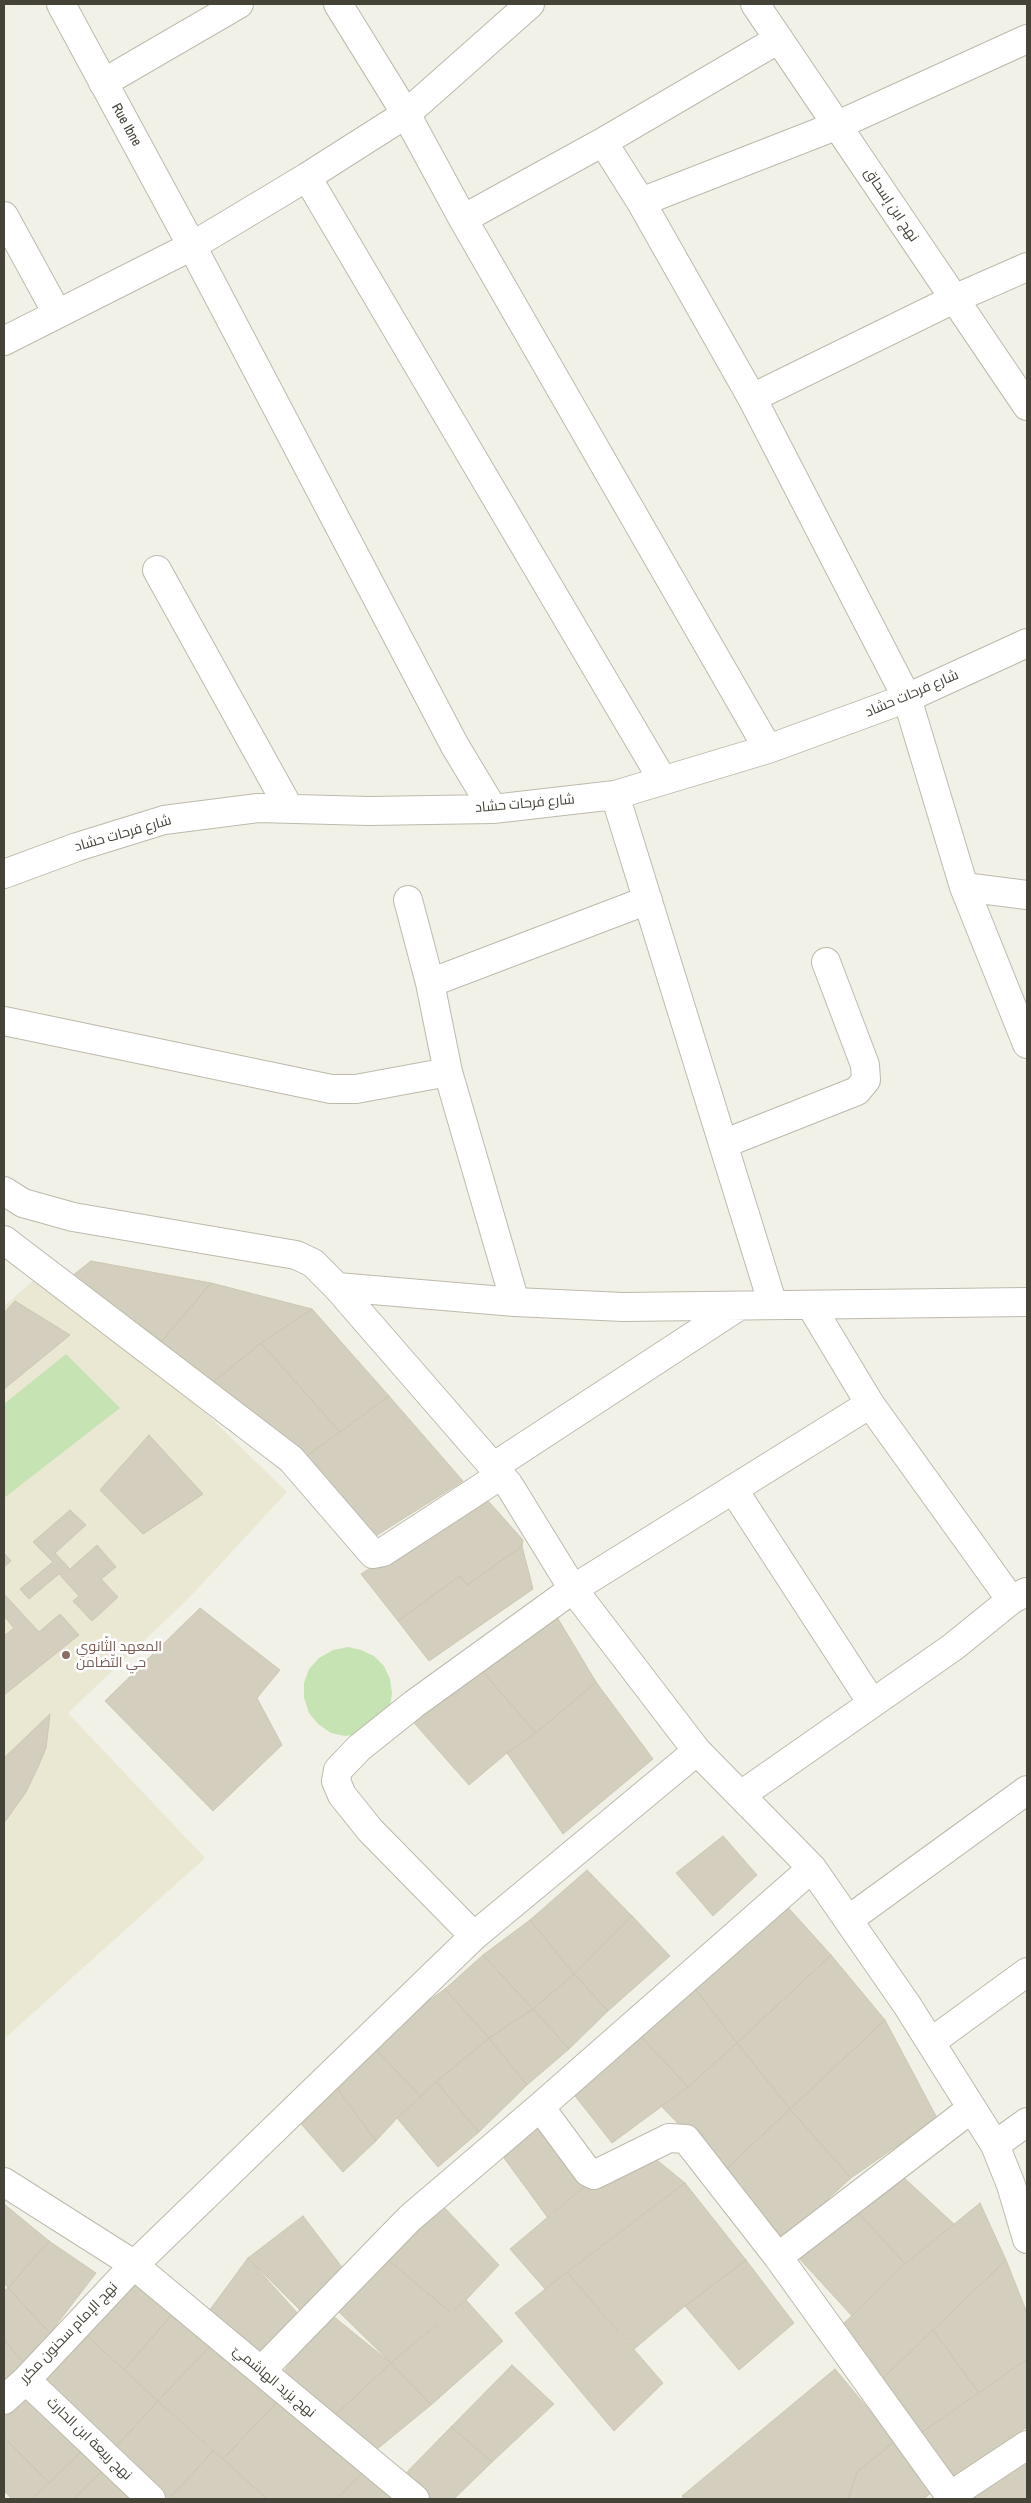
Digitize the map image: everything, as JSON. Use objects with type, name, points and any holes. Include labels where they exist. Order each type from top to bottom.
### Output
[{"type":"street","name":"Rue Ibne","points":[[61,4],[192,246],[455,746],[494,809]]},
{"type":"street","points":[[103,83],[239,4]]},
{"type":"street","points":[[338,4],[406,114],[463,219],[768,749]]},
{"type":"street","points":[[4,341],[192,246],[307,178],[406,114],[530,4]]},
{"type":"street","name":"نهج ابن إسحاق","points":[[755,4],[1027,406]]},
{"type":"street","points":[[463,219],[604,142],[779,39]]},
{"type":"street","points":[[641,202],[838,125],[1027,39]]},
{"type":"street","points":[[604,142],[641,202],[752,398],[907,698],[964,887],[1027,1044]]},
{"type":"street","points":[[307,178],[662,779]]},
{"type":"street","points":[[4,216],[58,313]]},
{"type":"street","points":[[752,398],[954,300],[1027,267]]},
{"type":"street","points":[[157,570],[289,808]]},
{"type":"street","name":"شارع فرحات حشاد","points":[[5,869],[164,820],[258,808],[369,811],[494,809],[616,794],[768,749],[907,698],[1027,642]]},
{"type":"street","points":[[616,794],[773,1305]]},
{"type":"street","points":[[964,887],[1027,895]]},
{"type":"street","points":[[408,900],[430,983],[448,1072],[514,1302]]},
{"type":"street","points":[[430,983],[648,900]]},
{"type":"street","points":[[723,1144],[857,1091],[866,1080],[865,1065],[826,962]]},
{"type":"street","points":[[4,1021],[331,1089],[356,1089],[448,1072]]},
{"type":"street","points":[[4,1226],[13,1197],[73,1217],[296,1255],[313,1263],[337,1286],[497,1471],[573,1589],[697,1751],[812,1868],[932,2042],[995,2146],[1011,2185],[1027,2239]]},
{"type":"street","points":[[4,1240],[291,1459],[373,1554],[383,1552],[497,1471],[739,1306]]},
{"type":"street","points":[[337,1286],[514,1302],[623,1307],[773,1305],[1023,1309]]},
{"type":"street","points":[[741,1795],[953,1647],[1019,1596],[870,1404],[811,1306]]},
{"type":"street","points":[[474,1936],[370,1830],[342,1795],[336,1781],[338,1770],[359,1748],[414,1704],[573,1589],[870,1404]]},
{"type":"street","points":[[732,1489],[872,1703]]},
{"type":"street","name":"نهج الإمام سحنون مكرر","points":[[4,2400],[26,2380],[134,2265],[474,1936],[697,1751]]},
{"type":"street","points":[[848,1920],[1027,1790]]},
{"type":"street","points":[[261,2371],[410,2218],[540,2107],[812,1868]]},
{"type":"street","points":[[932,2042],[1027,1972]]},
{"type":"street","points":[[540,2107],[588,2172],[594,2175],[669,2138],[686,2139],[778,2257],[951,2498],[1027,2445]]},
{"type":"street","points":[[778,2257],[972,2108]]},
{"type":"street","points":[[995,2146],[1027,2122]]},
{"type":"street","name":"نهج يزيد الهاشميّ","points":[[4,2182],[134,2265],[415,2499]]},
{"type":"street","name":"نهج ربيعة ابن الحارث","points":[[26,2380],[151,2499]]},
{"type":"shaded area","name":"المعهد الثّانوي حي التّضامن","points":[[41,1274],[156,1365],[287,1492],[189,1598],[68,1713],[205,1858],[4,2039],[4,1306]]},
{"type":"green space","points":[[66,1354],[120,1408],[4,1498],[4,1404]]},
{"type":"green space","points":[[348,1647],[374,1656],[384,1666],[390,1679],[392,1693],[390,1707],[359,1734],[345,1736],[331,1733],[318,1724],[309,1713],[304,1698],[304,1683],[309,1669],[319,1658],[333,1650]]},
{"type":"building","points":[[91,1261],[211,1283],[157,1347],[72,1276]]},
{"type":"building","points":[[211,1283],[312,1309],[261,1343],[206,1388],[157,1347]]},
{"type":"building","points":[[15,1301],[70,1335],[4,1389],[4,1313]]},
{"type":"building","points":[[312,1309],[389,1396],[340,1432],[261,1343]]},
{"type":"building","points":[[261,1343],[340,1432],[300,1461],[206,1388]]},
{"type":"building","points":[[389,1396],[463,1481],[366,1542],[300,1461]]},
{"type":"building","points":[[149,1435],[203,1494],[143,1534],[100,1490]]},
{"type":"building","points":[[482,1494],[523,1540],[522,1546],[467,1585],[460,1576],[398,1621],[361,1574]]},
{"type":"building","points":[[70,1510],[86,1525],[55,1553],[70,1569],[97,1545],[116,1567],[101,1579],[118,1597],[92,1621],[73,1601],[79,1596],[59,1574],[29,1599],[20,1589],[53,1562],[33,1542]]},
{"type":"building","points":[[522,1546],[533,1589],[429,1661],[398,1621],[460,1576],[467,1585]]},
{"type":"building","points":[[4,1553],[11,1561],[4,1567]]},
{"type":"building","points":[[4,1594],[39,1632],[60,1614],[79,1635],[4,1695],[4,1636],[14,1628],[4,1616]]},
{"type":"building","points":[[200,1608],[280,1670],[257,1698],[282,1745],[213,1811],[105,1701]]},
{"type":"building","points":[[554,1612],[596,1682],[536,1733],[477,1665]]},
{"type":"building","points":[[477,1665],[536,1733],[507,1753],[469,1785],[408,1716]]},
{"type":"building","points":[[596,1682],[653,1759],[563,1834],[507,1753],[536,1733]]},
{"type":"building","points":[[50,1714],[46,1748],[38,1767],[26,1792],[4,1823],[4,1758]]},
{"type":"building","points":[[723,1836],[757,1875],[713,1916],[676,1873]]},
{"type":"building","points":[[587,1870],[632,1916],[574,1974],[530,1920]]},
{"type":"building","points":[[784,1903],[831,1955],[737,2043],[690,1982]]},
{"type":"building","points":[[632,1916],[670,1956],[608,2011],[574,1974]]},
{"type":"building","points":[[530,1920],[574,1974],[533,2009],[483,1955]]},
{"type":"building","points":[[483,1955],[533,2009],[489,2038],[445,1989]]},
{"type":"building","points":[[831,1955],[885,2020],[790,2109],[737,2043]]},
{"type":"building","points":[[574,1974],[608,2011],[569,2049],[533,2009]]},
{"type":"building","points":[[690,1982],[737,2043],[688,2087],[634,2029]]},
{"type":"building","points":[[445,1989],[489,2038],[421,2097],[370,2043]]},
{"type":"building","points":[[533,2009],[569,2049],[527,2085],[489,2038]]},
{"type":"building","points":[[885,2020],[937,2118],[851,2178],[790,2109]]},
{"type":"building","points":[[634,2029],[688,2087],[612,2143],[568,2087]]},
{"type":"building","points":[[489,2038],[527,2085],[479,2132],[436,2082]]},
{"type":"building","points":[[370,2043],[421,2097],[397,2118],[376,2141],[334,2084]]},
{"type":"building","points":[[737,2043],[790,2109],[724,2171],[661,2106],[688,2087]]},
{"type":"building","points":[[436,2082],[479,2132],[438,2167],[397,2118]]},
{"type":"building","points":[[334,2084],[376,2141],[343,2172],[296,2118]]},
{"type":"building","points":[[790,2109],[851,2178],[784,2239],[724,2171]]},
{"type":"building","points":[[536,2123],[587,2184],[548,2218],[504,2158]]},
{"type":"building","points":[[652,2156],[685,2183],[545,2289],[510,2249],[587,2184]]},
{"type":"building","points":[[901,2175],[954,2224],[905,2264],[857,2211]]},
{"type":"building","points":[[685,2183],[746,2260],[685,2306],[633,2350],[567,2272]]},
{"type":"building","points":[[440,2203],[499,2265],[466,2300],[450,2312],[387,2259]]},
{"type":"building","points":[[980,2203],[1006,2260],[878,2383],[838,2329],[905,2264]]},
{"type":"building","points":[[4,2204],[49,2241],[8,2288],[4,2282]]},
{"type":"building","points":[[857,2211],[905,2264],[852,2316],[797,2256]]},
{"type":"building","points":[[303,2216],[345,2271],[301,2311],[248,2258]]},
{"type":"building","points":[[49,2241],[96,2273],[50,2333],[8,2288]]},
{"type":"building","points":[[248,2258],[300,2316],[261,2354],[209,2311]]},
{"type":"building","points":[[387,2259],[450,2312],[391,2363],[335,2308]]},
{"type":"building","points":[[746,2260],[794,2323],[739,2370],[685,2306]]},
{"type":"building","points":[[1006,2260],[1027,2313],[1027,2359],[979,2393],[933,2330]]},
{"type":"building","points":[[567,2272],[663,2383],[614,2431],[515,2313]]},
{"type":"building","points":[[136,2278],[174,2312],[124,2370],[84,2333]]},
{"type":"building","points":[[8,2288],[50,2333],[24,2363],[4,2340],[4,2291]]},
{"type":"building","points":[[466,2300],[503,2341],[431,2405],[391,2363]]},
{"type":"building","points":[[174,2312],[211,2345],[158,2401],[124,2370]]},
{"type":"building","points":[[333,2316],[391,2363],[333,2417],[284,2371],[312,2335]]},
{"type":"building","points":[[933,2330],[979,2393],[918,2435],[878,2383]]},
{"type":"building","points":[[84,2333],[158,2401],[113,2450],[39,2382]]},
{"type":"building","points":[[4,2340],[24,2363],[4,2380]]},
{"type":"building","points":[[211,2345],[278,2401],[223,2459],[158,2401]]},
{"type":"building","points":[[1027,2359],[1027,2427],[953,2479],[918,2435]]},
{"type":"building","points":[[391,2363],[431,2405],[376,2450],[333,2417]]},
{"type":"building","points":[[512,2365],[554,2404],[492,2462],[451,2427]]},
{"type":"building","points":[[835,2369],[895,2441],[857,2472],[848,2499],[684,2499],[682,2496]]},
{"type":"building","points":[[26,2386],[86,2447],[49,2483],[4,2437],[4,2408]]},
{"type":"building","points":[[158,2401],[213,2451],[169,2499],[113,2450]]},
{"type":"building","points":[[278,2401],[364,2471],[337,2499],[267,2499],[223,2459]]},
{"type":"building","points":[[451,2427],[492,2462],[454,2499],[426,2499],[403,2476]]},
{"type":"building","points":[[4,2437],[49,2483],[32,2499],[12,2499],[4,2491]]},
{"type":"building","points":[[895,2441],[934,2490],[924,2499],[848,2499],[857,2472]]},
{"type":"building","points":[[86,2447],[106,2467],[73,2499],[36,2499],[34,2497]]},
{"type":"building","points":[[213,2451],[223,2459],[267,2499],[169,2499]]},
{"type":"building","points":[[1027,2459],[1027,2499],[969,2499]]},
{"type":"building","points":[[106,2467],[138,2499],[73,2499]]},
{"type":"building","points":[[364,2471],[396,2499],[337,2499]]},
{"type":"place","name":"المعهد الثّانوي حي التّضامن","points":[[66,1655]]}]
